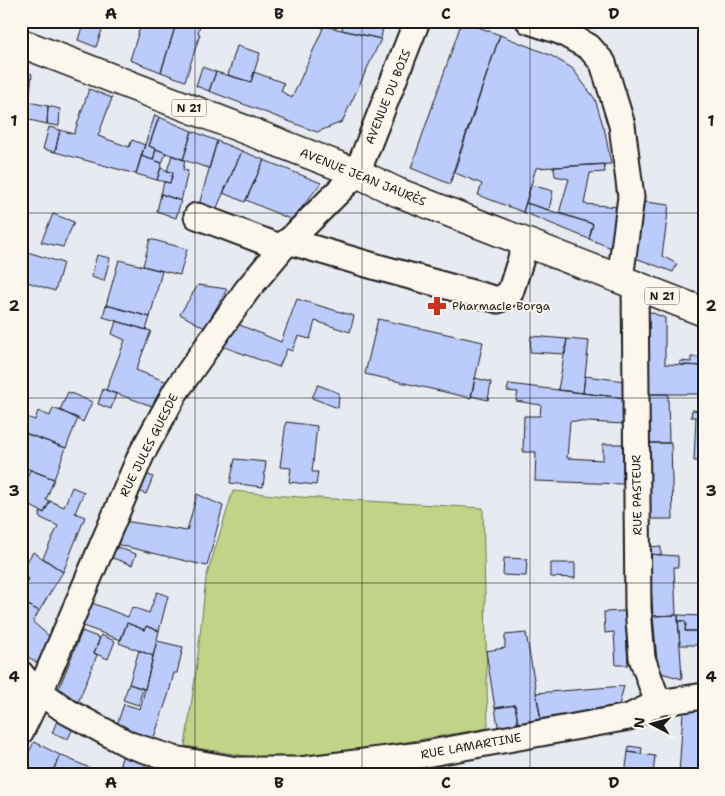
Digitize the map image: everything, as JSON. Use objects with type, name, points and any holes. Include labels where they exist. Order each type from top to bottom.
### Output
[{"type":"main road","name":"AVENUE JEAN JAURÈS","points":[[21,43],[357,173],[397,192],[704,312]]},
{"type":"street","name":"AVENUE DU BOIS","points":[[357,173],[418,21]]},
{"type":"street","name":"RUE PASTEUR","points":[[529,21],[562,32],[589,46],[603,63],[622,125],[631,197],[627,282],[638,608],[642,658],[658,703]]},
{"type":"street","name":"RUE JULES GUESDE","points":[[21,732],[40,692],[141,455],[176,391],[247,290],[285,244],[357,173]]},
{"type":"street","points":[[197,216],[285,244],[498,300],[510,293],[526,243]]},
{"type":"street","name":"RUE LAMARTINE","points":[[21,674],[40,692],[68,712],[130,745],[174,760],[237,770],[300,770],[420,756],[628,717],[658,703],[704,696]]},
{"type":"green space","points":[[233,491],[483,508],[488,728],[318,757],[252,757],[185,746],[196,672],[206,578]]},
{"type":"building","points":[[84,21],[105,21],[96,47],[78,40]]},
{"type":"building","points":[[142,21],[177,21],[161,72],[130,60]]},
{"type":"building","points":[[177,21],[201,21],[198,33],[200,34],[185,81],[161,72]]},
{"type":"building","points":[[343,21],[384,21],[381,39],[342,30]]},
{"type":"building","points":[[462,21],[500,35],[450,184],[411,168]]},
{"type":"building","points":[[324,26],[381,39],[342,122],[317,132],[209,91],[216,72],[251,82],[254,72],[284,83],[281,91],[292,98]]},
{"type":"building","points":[[500,35],[550,55],[572,68],[595,99],[605,132],[611,164],[536,168],[523,212],[478,195],[482,184],[453,172]]},
{"type":"building","points":[[237,46],[260,53],[251,82],[228,75]]},
{"type":"building","points":[[202,67],[216,72],[209,91],[196,86]]},
{"type":"building","points":[[21,70],[32,74],[29,102],[48,106],[47,124],[21,118]]},
{"type":"building","points":[[89,89],[112,98],[98,136],[129,147],[132,140],[145,145],[136,174],[55,152],[60,130],[74,134]]},
{"type":"building","points":[[48,106],[60,109],[59,126],[47,124]]},
{"type":"building","points":[[155,115],[159,117],[149,146],[156,149],[153,160],[141,156]]},
{"type":"building","points":[[159,117],[192,131],[183,160],[149,146]]},
{"type":"building","points":[[49,127],[60,130],[55,152],[43,149]]},
{"type":"building","points":[[192,131],[217,141],[209,168],[183,160]]},
{"type":"building","points":[[217,141],[242,151],[215,212],[199,205]]},
{"type":"building","points":[[156,149],[166,153],[162,163],[153,160]]},
{"type":"building","points":[[242,151],[264,160],[245,202],[223,193]]},
{"type":"building","points":[[172,155],[185,160],[183,170],[188,171],[181,201],[161,194],[164,182],[170,183],[173,173],[167,171]]},
{"type":"building","points":[[141,156],[162,163],[157,180],[136,174]]},
{"type":"building","points":[[264,160],[321,183],[292,220],[246,200]]},
{"type":"building","points":[[604,164],[605,172],[590,173],[584,204],[620,207],[614,249],[589,239],[593,224],[559,213],[569,179],[555,176],[554,167]]},
{"type":"building","points":[[161,168],[173,173],[170,183],[157,180]]},
{"type":"building","points":[[531,185],[553,191],[549,210],[526,203]]},
{"type":"building","points":[[161,194],[181,201],[176,218],[157,211]]},
{"type":"building","points":[[638,201],[669,205],[662,256],[677,264],[673,272],[633,257]]},
{"type":"building","points":[[526,203],[593,224],[589,239],[523,212]]},
{"type":"building","points":[[53,214],[74,222],[63,247],[41,242]]},
{"type":"building","points":[[150,239],[187,249],[180,275],[143,266]]},
{"type":"building","points":[[21,250],[63,263],[55,291],[21,280]]},
{"type":"building","points":[[97,255],[110,258],[104,281],[91,277]]},
{"type":"building","points":[[119,260],[162,271],[150,317],[106,305]]},
{"type":"building","points":[[198,285],[227,289],[205,328],[180,314]]},
{"type":"building","points":[[297,299],[354,316],[350,332],[315,321],[310,339],[298,336],[292,351],[287,349],[279,367],[219,345],[235,323],[281,342]]},
{"type":"building","points":[[106,305],[150,317],[146,330],[103,317]]},
{"type":"building","points":[[643,309],[665,318],[665,364],[704,366],[704,394],[644,394]]},
{"type":"building","points":[[378,319],[483,342],[471,398],[365,374]]},
{"type":"building","points":[[116,321],[151,331],[136,370],[170,383],[155,407],[106,390],[125,340],[112,334]]},
{"type":"building","points":[[531,336],[567,339],[565,354],[530,352]]},
{"type":"building","points":[[567,339],[589,341],[583,393],[558,390]]},
{"type":"building","points":[[691,357],[704,357],[703,366],[680,365],[680,361],[691,362]]},
{"type":"building","points":[[585,376],[625,381],[624,398],[583,393]]},
{"type":"building","points":[[475,378],[491,382],[488,400],[471,396]]},
{"type":"building","points":[[509,384],[624,398],[624,424],[570,421],[567,458],[603,460],[603,444],[623,444],[623,484],[535,481],[536,452],[523,452],[524,416],[540,416],[541,405],[516,401],[518,392],[507,391]]},
{"type":"building","points":[[318,385],[339,393],[338,408],[312,398]]},
{"type":"building","points":[[103,389],[116,394],[111,409],[98,404]]},
{"type":"building","points":[[68,392],[92,402],[83,422],[60,410]]},
{"type":"building","points":[[644,394],[668,394],[669,443],[645,443]]},
{"type":"building","points":[[53,408],[78,418],[66,448],[21,432],[21,415],[35,420],[38,411],[50,416]]},
{"type":"building","points":[[692,410],[704,411],[704,461],[694,461],[696,417],[691,417]]},
{"type":"building","points":[[286,422],[317,426],[312,472],[318,472],[316,485],[289,482],[291,468],[280,467]]},
{"type":"building","points":[[25,433],[66,448],[54,479],[21,466],[21,442]]},
{"type":"building","points":[[645,443],[671,443],[673,519],[647,519]]},
{"type":"building","points":[[235,459],[266,462],[263,487],[230,483]]},
{"type":"building","points":[[30,470],[54,479],[46,500],[50,501],[44,513],[21,501],[21,494]]},
{"type":"building","points":[[144,473],[153,477],[146,494],[136,490]]},
{"type":"building","points":[[72,487],[84,492],[75,513],[85,517],[63,572],[43,558],[58,526],[39,517],[41,511],[44,513],[50,501],[64,507]]},
{"type":"building","points":[[197,494],[223,506],[207,566],[115,544],[124,521],[187,531]]},
{"type":"building","points":[[114,546],[136,554],[132,565],[110,557]]},
{"type":"building","points":[[648,546],[661,547],[661,555],[649,554]]},
{"type":"building","points":[[33,552],[63,572],[39,611],[21,601],[21,589],[28,579],[21,575],[21,571]]},
{"type":"building","points":[[649,554],[678,556],[678,567],[674,567],[676,615],[653,616]]},
{"type":"building","points":[[504,558],[527,559],[526,576],[503,575]]},
{"type":"building","points":[[551,563],[575,563],[575,578],[551,577]]},
{"type":"building","points":[[21,575],[28,579],[21,589]]},
{"type":"building","points":[[157,592],[168,596],[159,631],[146,626],[145,630],[127,623],[121,640],[83,626],[92,603],[128,617],[132,607],[149,613]]},
{"type":"building","points":[[21,601],[39,611],[33,622],[50,637],[37,663],[21,652]]},
{"type":"building","points":[[625,611],[628,665],[616,665],[614,632],[605,633],[604,612]]},
{"type":"building","points":[[678,615],[702,616],[703,631],[685,631],[686,623],[678,621]]},
{"type":"building","points":[[678,615],[682,679],[658,672],[653,616]]},
{"type":"building","points":[[678,621],[686,623],[685,631],[703,631],[704,645],[680,645]]},
{"type":"building","points":[[127,623],[145,630],[146,626],[159,631],[153,656],[119,643]]},
{"type":"building","points":[[82,631],[100,638],[94,653],[97,655],[77,705],[57,693]]},
{"type":"building","points":[[526,633],[542,726],[519,729],[515,705],[495,708],[486,651],[505,648],[505,635]]},
{"type":"building","points":[[101,635],[115,641],[108,659],[94,653]]},
{"type":"building","points":[[157,641],[183,647],[177,673],[174,673],[153,740],[116,727],[124,704],[140,709]]},
{"type":"building","points":[[139,650],[153,656],[145,689],[129,684]]},
{"type":"building","points":[[129,684],[143,689],[138,705],[123,700]]},
{"type":"building","points":[[624,686],[617,713],[542,726],[536,693]]},
{"type":"building","points":[[515,705],[519,729],[499,732],[495,708]]},
{"type":"building","points":[[704,708],[704,775],[679,775],[683,712]]},
{"type":"building","points":[[57,721],[73,728],[68,739],[52,733]]},
{"type":"building","points":[[34,742],[60,755],[51,775],[39,775],[22,766]]},
{"type":"building","points":[[629,746],[642,748],[641,754],[628,752]]},
{"type":"building","points":[[628,752],[655,756],[653,775],[625,775]]},
{"type":"building","points":[[123,754],[146,763],[142,775],[117,775]]},
{"type":"building","points":[[60,755],[106,775],[51,775]]},
{"type":"building","points":[[434,763],[435,775],[408,775],[408,767]]},
{"type":"building","points":[[407,767],[406,775],[387,775],[387,770]]},
{"type":"place","name":"Pharmacie Borga","points":[[437,306]]}]
